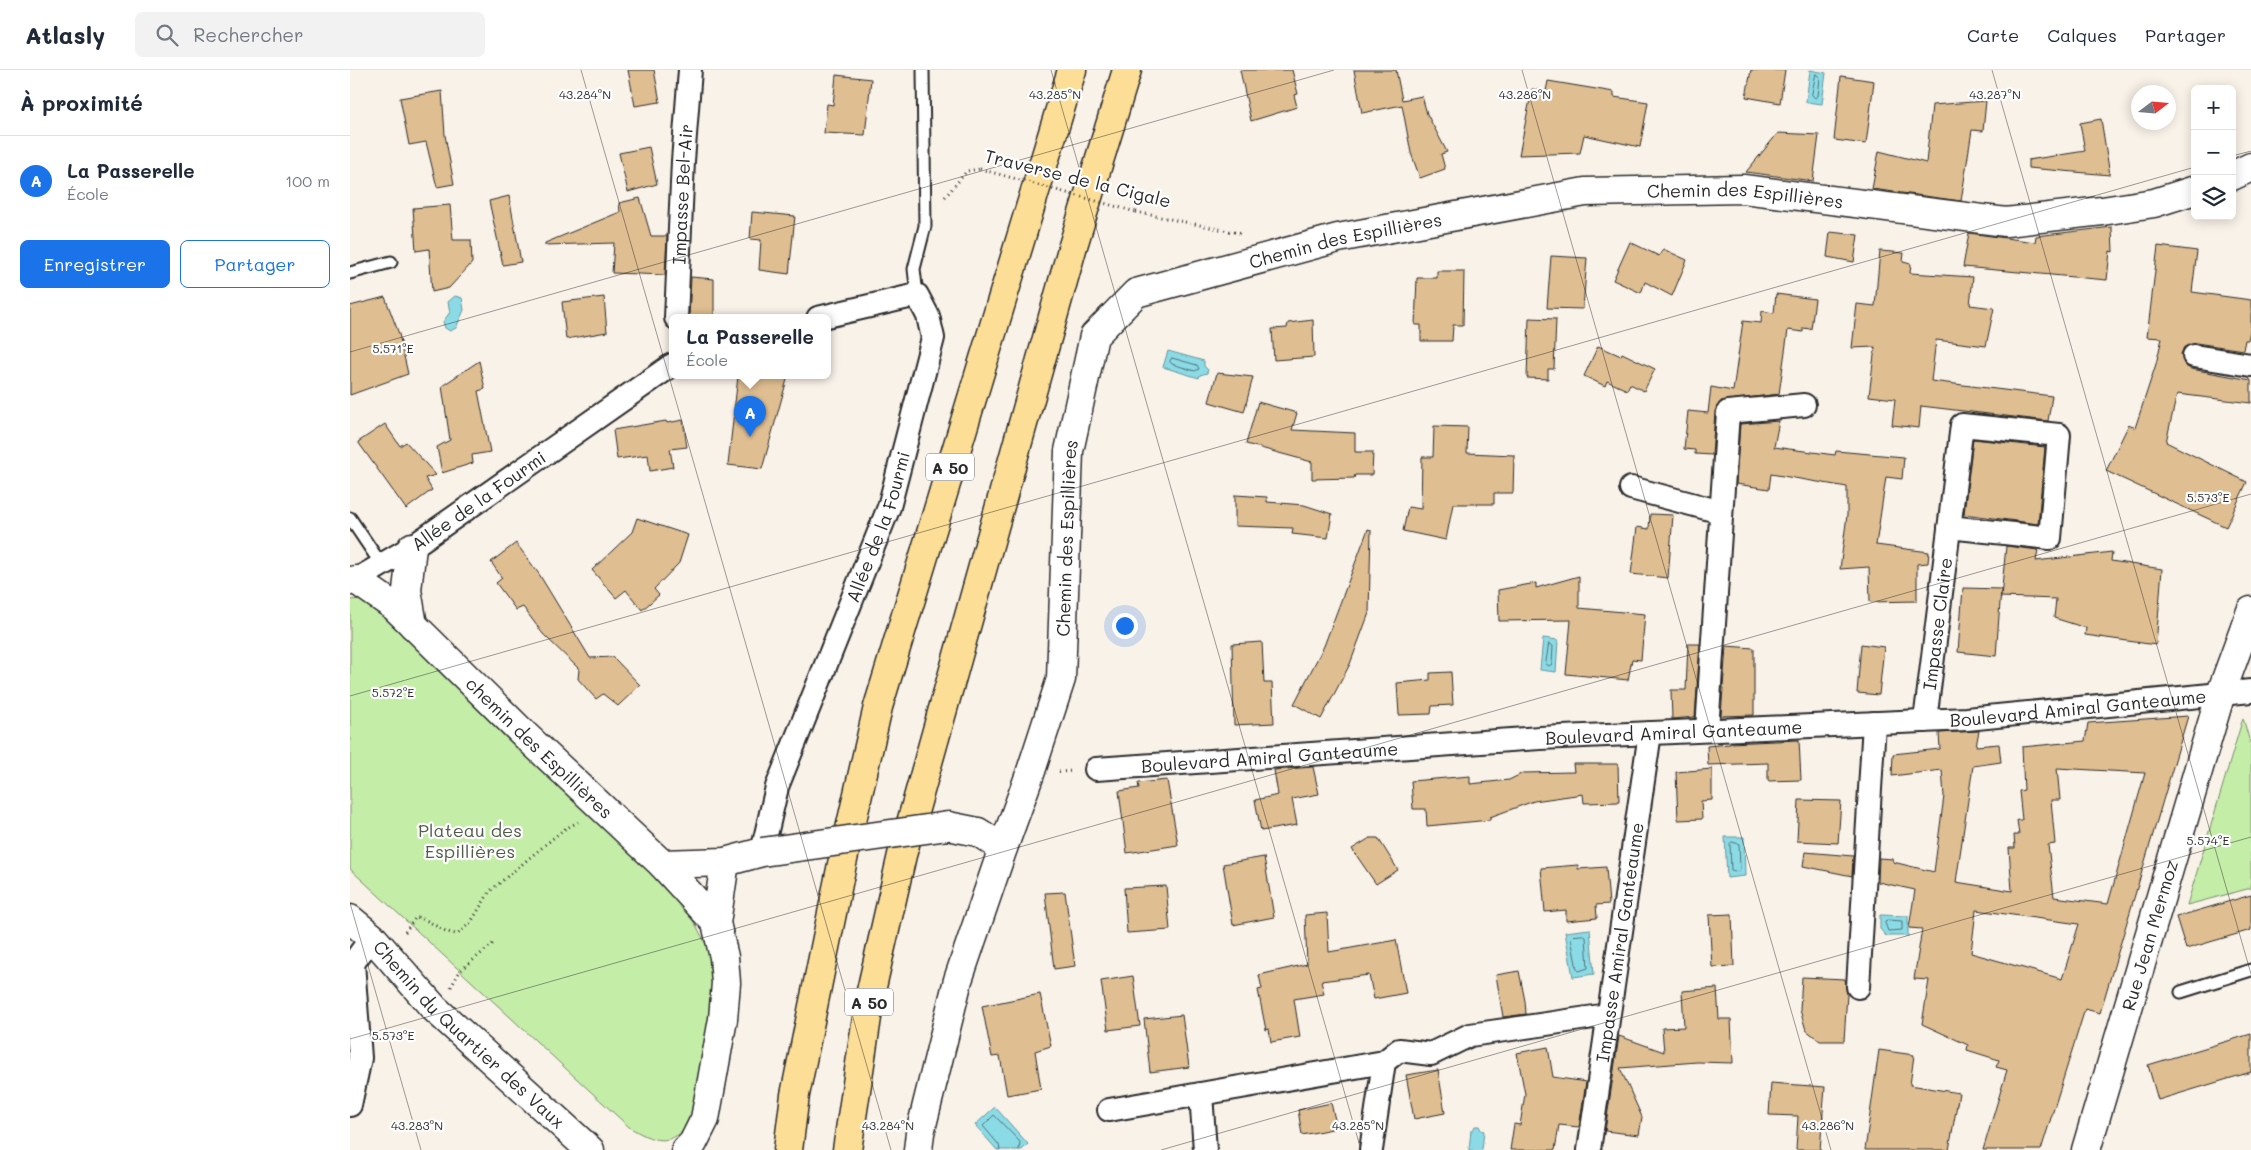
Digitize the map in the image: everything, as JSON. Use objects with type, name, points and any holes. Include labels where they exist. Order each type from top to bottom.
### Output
[{"type":"highway","name":"A 50","points":[[788,1150],[795,1095],[842,864],[878,706],[1072,70]]},
{"type":"highway","name":"A 50","points":[[847,1150],[871,991],[902,855],[1072,249],[1127,70]]},
{"type":"street","name":"Impasse Bel-Air","points":[[676,314],[682,161],[690,70]]},
{"type":"street","points":[[2234,175],[2251,167]]},
{"type":"street","name":"Chemin des Espillières","points":[[1003,848],[1030,774],[1061,679],[1069,451],[1094,336],[1136,293],[1338,238],[1585,192],[1743,188],[2006,222],[2154,203],[2191,191]]},
{"type":"street","points":[[831,315],[918,295]]},
{"type":"street","name":"Allée de la Fourmi","points":[[762,852],[777,787],[889,507],[933,338],[928,316],[918,295]]},
{"type":"street","points":[[2194,356],[2251,365]]},
{"type":"street","name":"Allée de la Fourmi","points":[[353,580],[412,547],[669,367]]},
{"type":"street","points":[[1707,730],[1728,412],[1804,405]]},
{"type":"street","name":"Impasse Claire","points":[[1925,721],[1949,527],[1962,425],[2059,435],[2050,538],[1949,527]]},
{"type":"street","points":[[1631,488],[1721,512]]},
{"type":"street","points":[[412,547],[407,590],[413,625]]},
{"type":"street","name":"chemin des Espillières","points":[[353,580],[395,607],[527,737],[662,864],[716,923]]},
{"type":"street","name":"Rue Jean Mermoz","points":[[2086,1150],[2221,693],[2251,611]]},
{"type":"street","name":"Boulevard Amiral Ganteaume","points":[[1096,769],[1530,739],[1976,718],[2251,691]]},
{"type":"street","points":[[1858,987],[1874,723]]},
{"type":"street","name":"Impasse Amiral Ganteaume","points":[[1589,1150],[1650,733]]},
{"type":"street","points":[[662,864],[725,862],[762,852],[948,826],[978,832],[1003,848],[958,980],[920,1133],[918,1150]]},
{"type":"street","points":[[686,1150],[693,1143],[705,1119],[723,1020],[726,983],[724,957],[716,923],[725,862]]},
{"type":"street","name":"Chemin du Quartier des Vaux","points":[[350,919],[442,998],[590,1150]]},
{"type":"street","points":[[350,1105],[360,1058],[353,963],[372,937]]},
{"type":"street","points":[[1108,1110],[1384,1062],[1399,1050],[1431,1054],[1470,1035],[1608,1015]]},
{"type":"street","points":[[1371,1150],[1384,1062]]},
{"type":"street","points":[[1201,1094],[1205,1150]]},
{"type":"lane","points":[[918,295],[914,269],[925,226],[923,70]]},
{"type":"lane","points":[[350,273],[392,262]]},
{"type":"lane","points":[[350,518],[381,564]]},
{"type":"lane","points":[[2181,992],[2251,970]]},
{"type":"path","name":"Traverse de la Cigale","points":[[925,226],[953,186],[967,172],[980,169],[1136,212],[1246,234]]},
{"type":"path","points":[[1030,774],[1096,769]]},
{"type":"path","points":[[410,938],[404,931],[416,918],[425,919],[447,934],[458,934],[472,922],[490,891],[563,830],[603,808]]},
{"type":"path","points":[[442,998],[460,971],[495,942]]},
{"type":"path","points":[[442,998],[445,981]]},
{"type":"green space","name":"Plateau des Espillières","points":[[360,599],[372,606],[679,899],[697,927],[713,958],[716,991],[697,1117],[681,1133],[666,1140],[658,1140],[629,1127],[350,869],[350,600]]},
{"type":"green space","points":[[2243,718],[2251,746],[2251,888],[2187,905]]},
{"type":"water","points":[[1810,70],[1826,73],[1822,104],[1806,102]]},
{"type":"water","points":[[455,296],[462,298],[464,310],[456,328],[450,331],[445,328],[443,322],[450,312],[448,302]]},
{"type":"water","points":[[1168,351],[1204,361],[1204,366],[1208,370],[1207,373],[1200,375],[1199,378],[1163,367]]},
{"type":"water","points":[[1543,638],[1558,640],[1556,672],[1540,670]]},
{"type":"water","points":[[1725,837],[1744,837],[1745,876],[1727,878]]},
{"type":"water","points":[[1880,915],[1908,916],[1908,936],[1886,936],[1880,929]]},
{"type":"water","points":[[1590,929],[1594,974],[1573,977],[1565,932]]},
{"type":"water","points":[[995,1107],[1028,1144],[1022,1150],[997,1150],[975,1125]]},
{"type":"water","points":[[1475,1126],[1479,1126],[1484,1131],[1482,1150],[1469,1150],[1471,1130]]},
{"type":"building","points":[[628,70],[654,70],[660,102],[635,106]]},
{"type":"building","points":[[1240,70],[1292,70],[1298,94],[1294,95],[1297,107],[1251,121]]},
{"type":"building","points":[[1354,70],[1396,70],[1402,100],[1422,96],[1427,114],[1447,152],[1441,154],[1445,169],[1420,178],[1411,153],[1402,105],[1362,113]]},
{"type":"building","points":[[1751,70],[1785,70],[1780,103],[1746,97]]},
{"type":"building","points":[[836,75],[871,79],[865,135],[824,133],[827,104],[833,105]]},
{"type":"building","points":[[1841,76],[1874,81],[1866,144],[1834,140]]},
{"type":"building","points":[[1548,81],[1614,92],[1614,97],[1648,102],[1640,147],[1584,135],[1580,153],[1519,155],[1532,89],[1546,91]]},
{"type":"building","points":[[442,91],[445,135],[454,184],[437,187],[426,142],[409,145],[400,98]]},
{"type":"building","points":[[1986,101],[1983,131],[1972,130],[1961,201],[1872,189],[1879,151],[1926,163],[1932,105]]},
{"type":"building","points":[[2101,119],[2110,175],[2028,168],[2028,160],[2085,151],[2080,123]]},
{"type":"building","points":[[1778,133],[1819,135],[1813,181],[1746,172]]},
{"type":"building","points":[[649,147],[657,184],[628,192],[619,153]]},
{"type":"building","points":[[509,196],[521,262],[503,265],[489,201]]},
{"type":"building","points":[[640,198],[651,236],[667,236],[665,275],[612,273],[614,243],[545,245],[545,243],[620,212],[619,203]]},
{"type":"building","points":[[450,205],[453,240],[471,240],[472,263],[449,288],[432,292],[429,249],[416,251],[413,208]]},
{"type":"building","points":[[752,212],[795,216],[789,274],[759,270],[761,240],[750,239]]},
{"type":"building","points":[[2112,227],[2113,252],[2110,251],[2107,280],[1963,267],[1969,233],[2035,242],[2036,236]]},
{"type":"building","points":[[1830,232],[1858,235],[1854,262],[1827,257]]},
{"type":"building","points":[[1630,242],[1659,256],[1663,249],[1687,260],[1672,296],[1645,282],[1641,293],[1613,280]]},
{"type":"building","points":[[2158,246],[2197,251],[2192,292],[2251,300],[2251,326],[2248,340],[2245,340],[2243,350],[2196,343],[2184,347],[2181,354],[2185,366],[2191,369],[2251,380],[2251,403],[2177,394],[2166,442],[2247,482],[2226,527],[2106,471],[2129,424],[2135,428],[2156,364],[2162,338],[2147,337]]},
{"type":"building","points":[[1880,251],[1904,253],[1903,262],[1911,264],[1910,273],[1973,277],[1970,305],[1994,308],[1986,346],[1936,340],[1931,381],[2052,396],[2048,421],[1921,406],[1919,428],[1892,425],[1895,399],[1869,396],[1875,347],[1852,348],[1857,304],[1875,306]]},
{"type":"building","points":[[1551,256],[1587,258],[1583,309],[1547,308]]},
{"type":"building","points":[[1437,271],[1464,271],[1463,325],[1453,325],[1452,341],[1421,341],[1421,325],[1415,325],[1417,278],[1437,278]]},
{"type":"building","points":[[691,277],[714,279],[714,314],[689,314]]},
{"type":"building","points":[[1776,294],[1815,299],[1811,329],[1803,328],[1803,332],[1788,330],[1779,394],[1721,401],[1715,411],[1712,455],[1695,454],[1695,450],[1684,449],[1688,411],[1708,413],[1711,387],[1733,391],[1743,321],[1761,323],[1762,311],[1774,313]]},
{"type":"building","points":[[385,297],[399,334],[408,374],[350,395],[350,306]]},
{"type":"building","points":[[604,297],[607,332],[566,339],[562,302]]},
{"type":"building","points":[[1529,318],[1556,319],[1554,369],[1548,369],[1548,379],[1527,378]]},
{"type":"building","points":[[1313,320],[1314,357],[1274,360],[1272,329],[1287,328],[1288,323]]},
{"type":"building","points":[[1598,346],[1621,356],[1622,353],[1655,369],[1644,391],[1630,384],[1627,390],[1607,381],[1605,386],[1584,376]]},
{"type":"building","points":[[479,361],[485,389],[478,391],[490,452],[472,455],[473,463],[442,473],[437,447],[450,440],[442,386]]},
{"type":"building","points":[[1217,373],[1253,377],[1244,412],[1209,402]]},
{"type":"building","points":[[738,379],[787,379],[762,469],[728,465]]},
{"type":"building","points":[[1258,402],[1297,413],[1292,430],[1355,433],[1355,452],[1373,452],[1372,475],[1355,475],[1354,478],[1312,479],[1312,462],[1246,444]]},
{"type":"building","points":[[683,420],[687,447],[670,449],[673,467],[650,471],[648,455],[617,459],[613,430]]},
{"type":"building","points":[[1779,421],[1774,447],[1835,455],[1836,451],[1904,457],[1902,479],[1886,477],[1876,545],[1929,552],[1928,563],[1917,564],[1917,601],[1870,602],[1869,567],[1840,569],[1847,515],[1847,487],[1771,474],[1769,489],[1736,484],[1740,424]]},
{"type":"building","points":[[385,424],[400,446],[406,442],[436,475],[425,478],[432,490],[406,509],[358,442]]},
{"type":"building","points":[[1434,426],[1468,427],[1467,453],[1514,455],[1513,493],[1494,493],[1494,504],[1453,504],[1446,540],[1403,531],[1408,507],[1421,509],[1422,457],[1433,457]]},
{"type":"building","points":[[1973,439],[2045,447],[2038,524],[1964,514]]},
{"type":"building","points":[[1235,495],[1267,497],[1267,502],[1304,505],[1332,514],[1328,538],[1292,534],[1293,528],[1235,526]]},
{"type":"building","points":[[1650,514],[1673,515],[1668,578],[1631,574],[1637,527],[1649,529]]},
{"type":"building","points":[[637,518],[688,535],[679,563],[654,589],[659,595],[642,610],[626,590],[616,598],[592,570],[632,532]]},
{"type":"building","points":[[1368,529],[1371,530],[1369,613],[1350,664],[1321,719],[1294,704],[1324,646]]},
{"type":"building","points":[[516,543],[539,574],[590,658],[613,657],[640,685],[618,706],[603,694],[596,699],[578,679],[579,669],[543,634],[523,607],[516,610],[496,583],[502,578],[491,562]]},
{"type":"building","points":[[2006,546],[2038,550],[2036,561],[2112,552],[2111,561],[2162,569],[2156,645],[2085,635],[2086,628],[2054,618],[2056,599],[2001,597]]},
{"type":"building","points":[[1579,576],[1579,608],[1645,614],[1641,660],[1632,659],[1628,680],[1566,674],[1571,620],[1499,621],[1498,590],[1536,583],[1536,588]]},
{"type":"building","points":[[1963,588],[2001,589],[1996,656],[1958,652]]},
{"type":"building","points":[[1262,642],[1264,683],[1272,683],[1274,723],[1234,725],[1232,644]]},
{"type":"building","points":[[1688,644],[1700,644],[1695,717],[1672,719],[1671,690],[1686,690]]},
{"type":"building","points":[[1861,644],[1884,647],[1879,695],[1857,693]]},
{"type":"building","points":[[1726,646],[1754,648],[1754,715],[1721,716]]},
{"type":"building","points":[[1451,672],[1453,705],[1432,706],[1431,714],[1399,715],[1397,683],[1430,680],[1430,673]]},
{"type":"building","points":[[2188,716],[2100,1013],[2085,1009],[2041,1150],[1983,1150],[2007,1070],[1996,1067],[1999,1060],[1967,1050],[1968,1045],[1922,1024],[1929,980],[1914,979],[1922,929],[1909,928],[1915,890],[1878,882],[1879,858],[1893,859],[1893,862],[1934,872],[1944,796],[1942,770],[1892,776],[1893,754],[1940,749],[1939,733],[1979,731],[1976,746],[1999,744],[2001,762],[1973,766],[1956,882],[2012,891],[2009,848],[2015,848],[2014,835],[2019,835],[2017,820],[2022,820],[2019,791],[2024,790],[2022,747],[2085,741],[2088,723]],"holes":[[[2057,768],[2145,773],[2108,904],[2054,897],[2048,845],[2055,844],[2051,800],[2060,800]],[[1976,910],[2079,924],[2062,979],[1971,953]]]},
{"type":"building","points":[[1799,740],[1801,780],[1768,781],[1768,763],[1708,765],[1707,746]]},
{"type":"building","points":[[1573,764],[1618,764],[1619,802],[1584,803],[1583,794],[1534,801],[1490,817],[1490,820],[1427,826],[1426,809],[1413,809],[1411,781],[1470,776],[1470,784],[1509,780],[1523,773],[1574,772]]},
{"type":"building","points":[[1313,767],[1319,794],[1292,799],[1297,825],[1261,831],[1255,800],[1278,795],[1274,770]]},
{"type":"building","points":[[1712,769],[1712,800],[1701,801],[1702,819],[1678,820],[1676,772]]},
{"type":"building","points":[[1167,780],[1178,845],[1127,853],[1119,791],[1139,788],[1138,783]]},
{"type":"building","points":[[1799,800],[1841,801],[1838,843],[1797,841]]},
{"type":"building","points":[[1370,838],[1378,838],[1398,870],[1376,884],[1352,849]]},
{"type":"building","points":[[1805,852],[1853,856],[1852,876],[1803,866]]},
{"type":"building","points":[[1264,857],[1274,917],[1233,925],[1223,864]]},
{"type":"building","points":[[1578,865],[1578,869],[1606,867],[1609,904],[1596,905],[1597,918],[1566,921],[1566,910],[1545,912],[1541,868]]},
{"type":"building","points":[[1166,886],[1170,930],[1127,933],[1124,888]]},
{"type":"building","points":[[1065,892],[1075,966],[1054,969],[1045,893]]},
{"type":"building","points":[[2251,895],[2251,930],[2186,949],[2176,917]]},
{"type":"building","points":[[1327,913],[1329,952],[1396,940],[1406,993],[1374,999],[1369,975],[1321,981],[1324,994],[1294,999],[1300,1037],[1271,1042],[1269,1029],[1266,1030],[1258,990],[1262,989],[1259,975],[1307,964],[1305,915]]},
{"type":"building","points":[[1732,914],[1734,966],[1712,967],[1709,915]]},
{"type":"building","points":[[1519,971],[1526,1014],[1503,1017],[1496,975]]},
{"type":"building","points":[[1133,976],[1140,1026],[1108,1030],[1101,981]]},
{"type":"building","points":[[1802,977],[1845,979],[1847,994],[1844,1041],[1820,1041],[1806,1030],[1800,1010]]},
{"type":"building","points":[[1717,988],[1719,1019],[1731,1019],[1733,1063],[1697,1062],[1620,1068],[1642,1117],[1639,1135],[1605,1131],[1619,1036],[1664,1052],[1662,1028],[1684,1027],[1682,991]]},
{"type":"building","points":[[1040,994],[1051,1046],[1035,1051],[1041,1089],[1007,1095],[1000,1056],[992,1057],[982,1006]]},
{"type":"building","points":[[1182,1015],[1189,1067],[1150,1072],[1144,1019]]},
{"type":"building","points":[[2251,1034],[2251,1072],[2158,1100],[2148,1065]]},
{"type":"building","points":[[1548,1047],[1553,1077],[1586,1082],[1579,1127],[1559,1125],[1555,1150],[1510,1150],[1514,1124],[1520,1125],[1525,1094],[1517,1053]]},
{"type":"building","points":[[1879,1050],[1914,1055],[1910,1085],[1959,1093],[1949,1150],[1865,1150]]},
{"type":"building","points":[[1438,1070],[1445,1113],[1414,1119],[1406,1075]]},
{"type":"building","points":[[1771,1083],[1825,1087],[1820,1150],[1796,1150],[1798,1116],[1769,1115]]},
{"type":"building","points":[[1331,1103],[1337,1128],[1302,1135],[1298,1110]]},
{"type":"place","name":"La Passerelle","points":[[750,437]]}]
